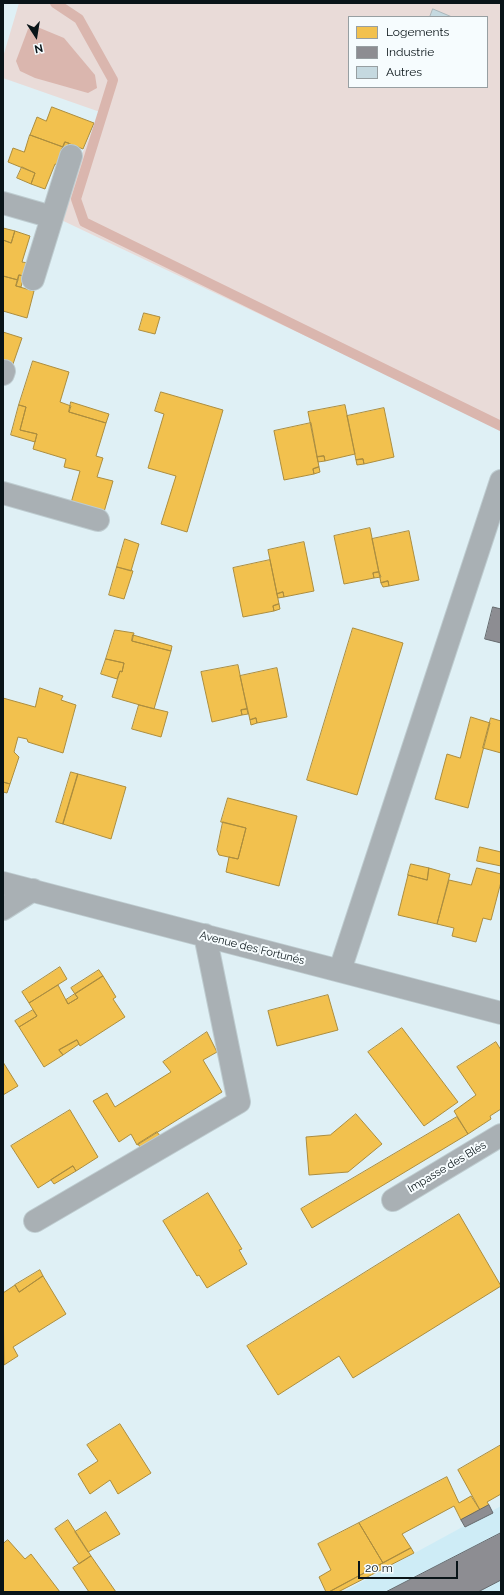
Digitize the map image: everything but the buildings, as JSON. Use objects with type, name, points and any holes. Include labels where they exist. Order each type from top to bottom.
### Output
[{"type":"street","points":[[33,279],[71,156]]},
{"type":"street","points":[[3,203],[52,217]]},
{"type":"street","points":[[340,970],[501,481]]},
{"type":"street","points":[[3,493],[98,520]]},
{"type":"street","name":"Avenue des Fortunés","points":[[3,883],[501,1013]]},
{"type":"street","points":[[3,909],[33,890]]},
{"type":"street","points":[[35,1221],[239,1102],[205,935]]},
{"type":"street","name":"Impasse des Blés","points":[[393,1200],[501,1135]]},
{"type":"shaded area","points":[[19,3],[501,3],[501,429],[55,217],[100,112],[3,78],[3,57]]},
{"type":"shaded area","points":[[35,26],[64,38],[95,75],[97,88],[88,93],[35,78],[20,71],[16,61],[28,29]]},
{"type":"shaded area","points":[[501,1506],[501,1592],[343,1592]]},
{"type":"waterway","points":[[55,3],[79,19],[113,80],[76,199],[84,222],[501,426]]}]
